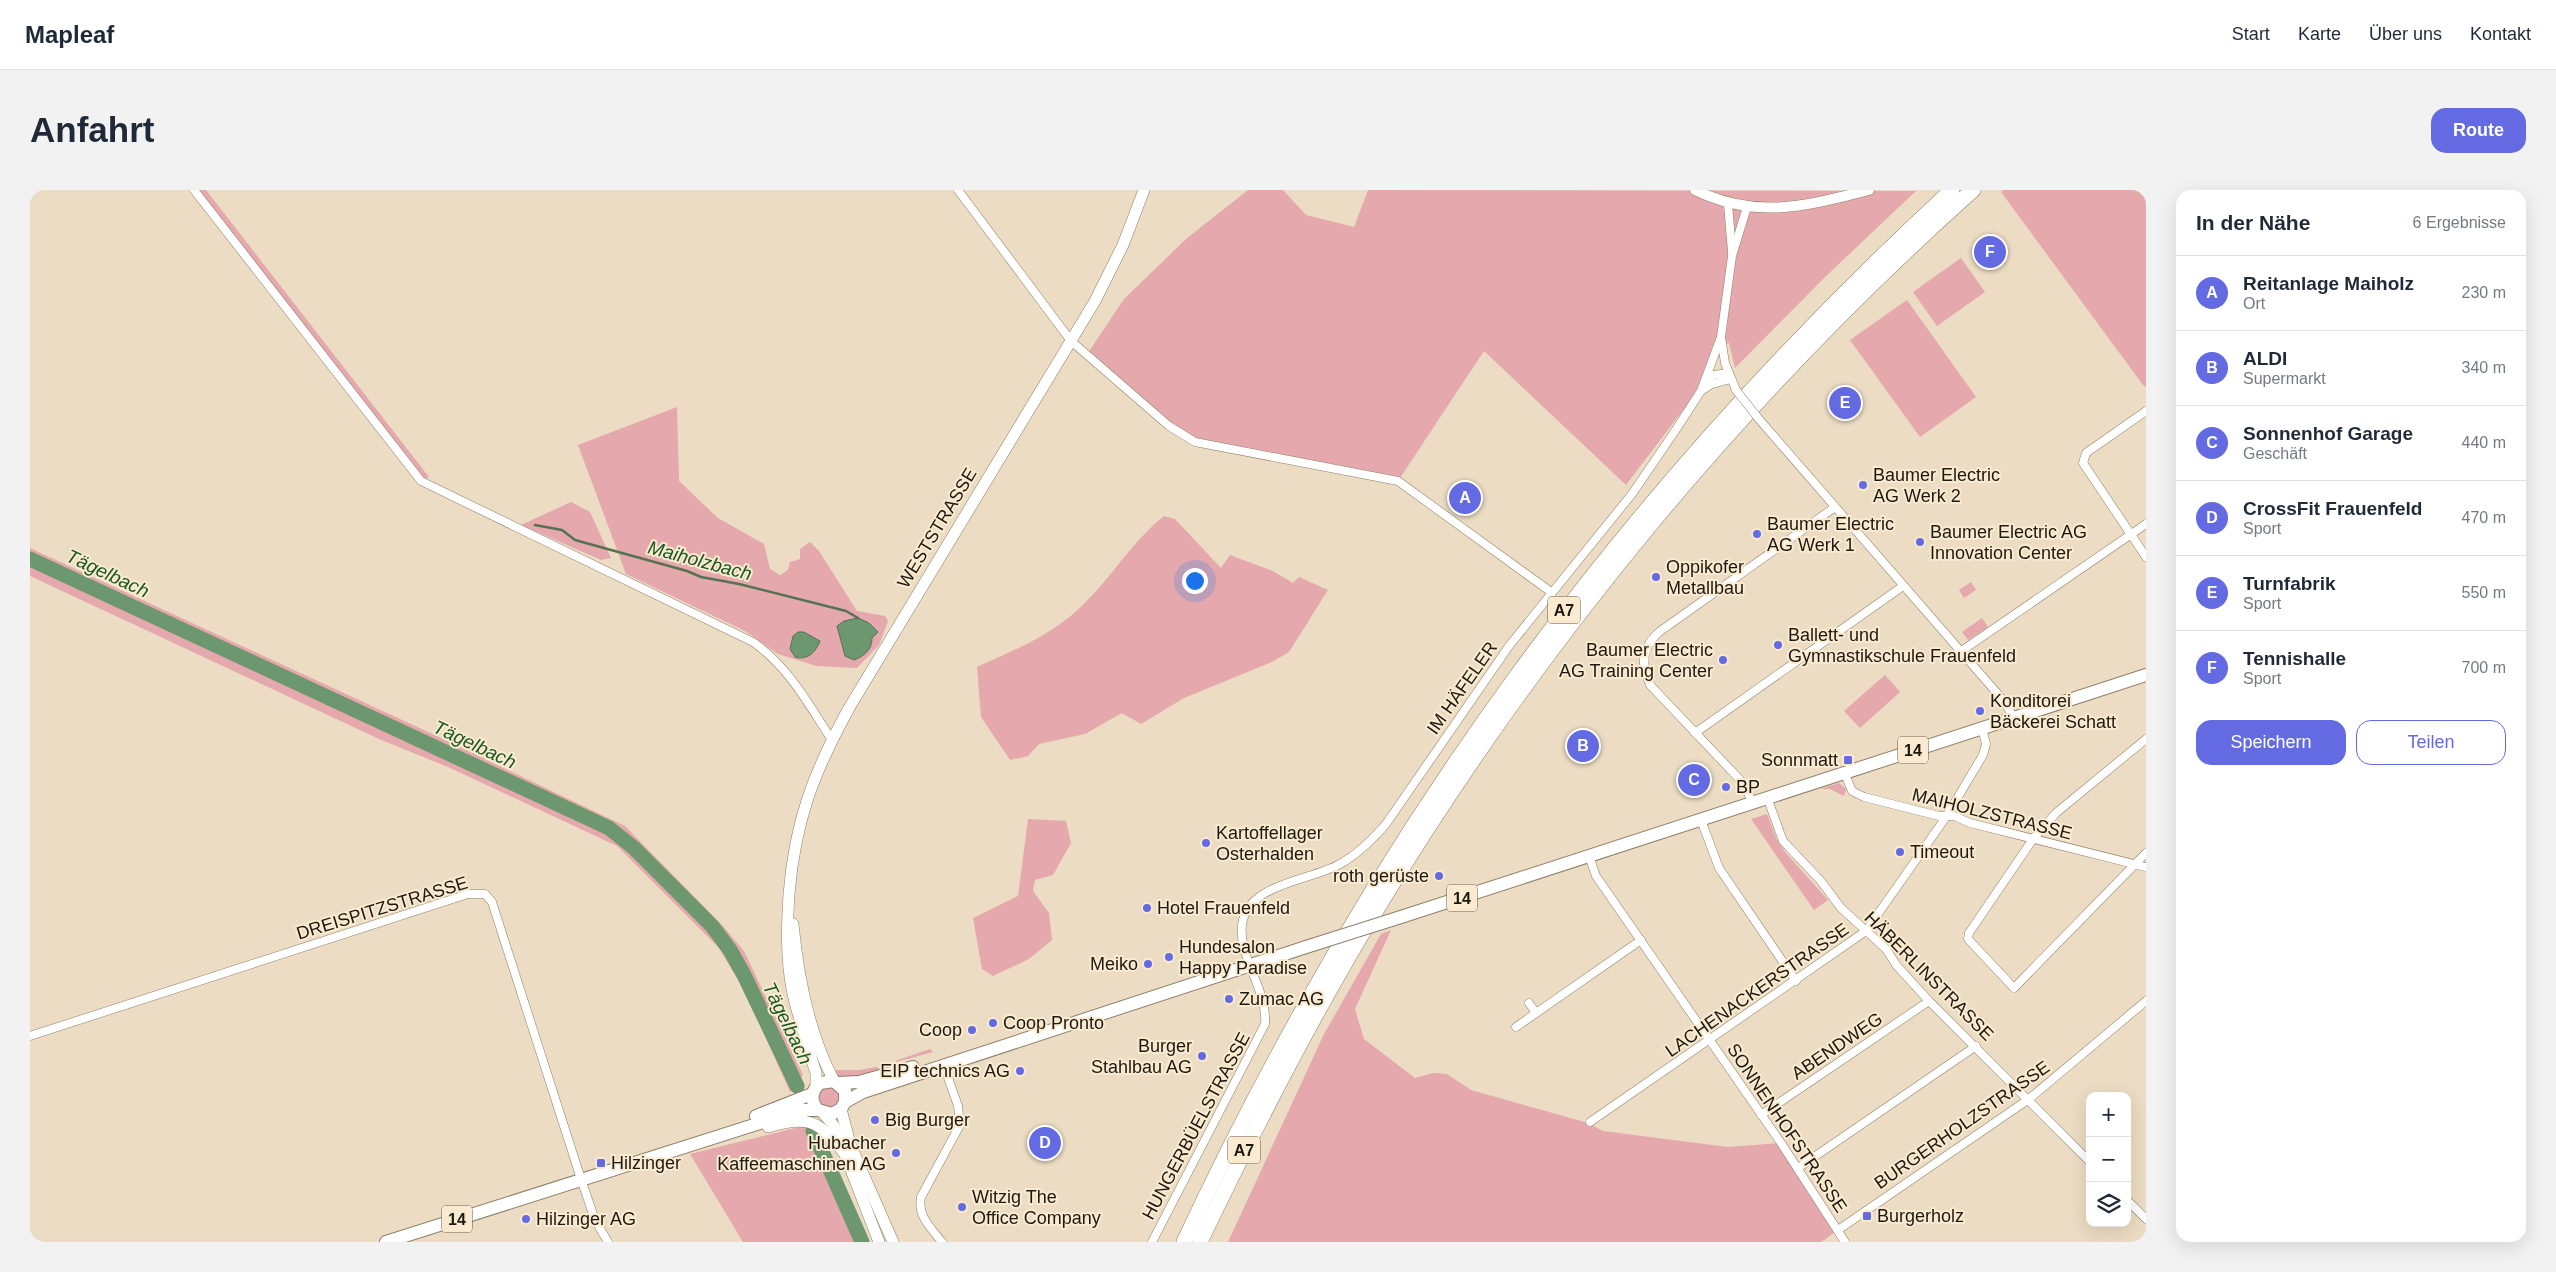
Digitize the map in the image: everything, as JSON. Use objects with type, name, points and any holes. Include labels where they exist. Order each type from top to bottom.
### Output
[{"type":"highway","name":"A7","points":[[1184,1242],[1278,1051],[1360,908],[1445,776],[1527,659],[1612,549],[1731,410],[1868,269],[1952,190]]},
{"type":"highway","name":"A7","points":[[1200,1242],[1269,1101],[1357,942],[1456,784],[1544,661],[1642,535],[1753,408],[1880,277],[1973,190]]},
{"type":"highway","name":"A7","points":[[1176,1242],[1212,1182]]},
{"type":"main road","name":"WESTSTRASSE","points":[[814,1090],[816,1073],[796,1004],[788,961],[786,935],[792,859],[800,822],[816,772],[879,658],[1071,341],[1113,267],[1132,224],[1144,190]]},
{"type":"main road","name":"14","points":[[843,1105],[863,1092],[994,1048],[2146,675]]},
{"type":"main road","name":"WESTSTRASSE","points":[[789,894],[802,987],[816,1036],[836,1082]]},
{"type":"main road","name":"14","points":[[836,1082],[860,1082],[994,1048]]},
{"type":"main road","points":[[879,1242],[834,1126],[820,1112],[812,1100],[814,1090],[824,1081],[836,1082],[845,1091],[843,1105],[850,1144],[893,1242]]},
{"type":"main road","name":"14","points":[[647,1158],[814,1090]]},
{"type":"main road","points":[[820,1112],[832,1114],[843,1105]]},
{"type":"main road","name":"14","points":[[386,1242],[801,1110],[820,1112]]},
{"type":"main road","points":[[696,1144],[720,1142],[781,1123],[803,1120],[816,1124],[827,1131],[843,1152]]},
{"type":"street","points":[[194,190],[421,481],[753,642],[771,654],[787,672],[832,740]]},
{"type":"street","points":[[958,190],[1071,341],[1169,426],[1195,442],[1398,481],[1551,592]]},
{"type":"street","points":[[1695,190],[1728,204],[1747,208],[1784,207],[1869,190]]},
{"type":"street","points":[[1728,204],[1732,256]]},
{"type":"street","points":[[1747,208],[1732,256],[1721,336],[1730,376],[1736,390],[1758,418],[2006,705],[2014,718]]},
{"type":"street","name":"IM HÄFELER","points":[[1251,965],[1242,930],[1243,919],[1252,903],[1275,889],[1340,864],[1359,851],[1378,833],[1509,646],[1632,494],[1701,391],[1721,336]]},
{"type":"street","points":[[1706,381],[1714,375],[1730,376]]},
{"type":"street","points":[[1701,391],[1730,376]]},
{"type":"street","points":[[2146,411],[2086,453],[2082,463],[2146,557]]},
{"type":"street","points":[[1752,802],[1746,787],[1651,686],[1645,675],[1643,664],[1646,648],[1660,632],[1835,507]]},
{"type":"street","points":[[1960,652],[2146,524]]},
{"type":"street","points":[[1695,733],[1903,586]]},
{"type":"street","name":"LACHENACKERSTRASSE","points":[[1590,1122],[1866,932],[1946,817],[1985,750],[1986,744],[1982,728]]},
{"type":"street","points":[[2146,740],[2077,794],[2056,813],[2034,839],[1969,933],[1968,939],[2014,988],[2146,853]]},
{"type":"street","name":"MAIHOLZSTRASSE","points":[[1844,772],[1849,786],[1857,794],[1946,817],[1954,816],[1970,823],[2146,867]]},
{"type":"street","name":"HÄBERLINSTRASSE","points":[[1767,797],[1783,841],[1820,880],[1841,908],[1886,949],[1898,966],[1929,1000],[2086,1158]]},
{"type":"street","points":[[1701,820],[1719,868],[1796,981]]},
{"type":"street","name":"SONNENHOFSTRASSE","points":[[1589,856],[1596,876],[1798,1168],[1845,1242]]},
{"type":"street","name":"DREISPITZSTRASSE","points":[[30,1036],[468,894],[485,894],[492,902],[595,1220],[608,1242]]},
{"type":"street","points":[[1516,1027],[1641,940]]},
{"type":"street","name":"HUNGERBÜELSTRASSE","points":[[1152,1242],[1262,1034],[1266,1015],[1251,965]]},
{"type":"street","name":"ABENDWEG","points":[[1762,1116],[1929,1000]]},
{"type":"street","name":"BURGERHOLZSTRASSE","points":[[1838,1230],[2029,1099],[2146,1001]]},
{"type":"street","points":[[1529,1003],[1536,1013]]},
{"type":"street","points":[[1798,1168],[1976,1046]]},
{"type":"street","points":[[942,1242],[922,1216],[919,1207],[921,1197],[960,1125],[958,1106],[944,1066]]},
{"type":"street","points":[[2131,1204],[2146,1219]]},
{"type":"shaded area","points":[[196,190],[206,190],[429,477],[421,481]]},
{"type":"shaded area","points":[[1248,190],[1283,190],[1306,215],[1354,227],[1368,190],[1916,191],[1824,278],[1735,368],[1729,343],[1715,345],[1705,373],[1693,397],[1626,485],[1484,351],[1398,481],[1195,442],[1086,356],[1124,299],[1186,239]]},
{"type":"shaded area","points":[[2004,190],[2146,190],[2146,387],[2001,192]]},
{"type":"shaded area","points":[[1961,258],[1985,292],[1937,326],[1913,292]]},
{"type":"shaded area","points":[[1907,300],[1976,397],[1920,437],[1850,340]]},
{"type":"shaded area","points":[[677,407],[679,481],[718,518],[764,544],[770,569],[780,575],[788,570],[790,562],[800,559],[800,549],[810,542],[819,551],[857,611],[885,616],[888,621],[879,645],[857,668],[816,666],[778,654],[745,631],[626,574],[578,445]],"holes":[[[798,632],[804,632],[820,641],[813,652],[801,659],[790,649],[793,636]]]},
{"type":"shaded area","points":[[571,502],[590,512],[611,558],[601,560],[521,525]]},
{"type":"shaded area","points":[[1164,516],[1175,519],[1221,568],[1230,555],[1273,571],[1293,583],[1299,577],[1328,590],[1289,652],[1272,662],[1184,698],[1141,724],[1122,713],[1085,734],[1039,744],[1028,756],[1010,760],[981,717],[977,667],[1014,650],[1062,623],[1085,603],[1140,539]]},
{"type":"shaded area","points":[[30,548],[439,737],[625,826],[723,926],[744,951],[803,1075],[799,1086],[790,1092],[745,991],[718,947],[617,846],[448,767],[379,739],[30,576]]},
{"type":"shaded area","points":[[1971,582],[1976,590],[1964,598],[1959,590]]},
{"type":"shaded area","points":[[858,618],[869,623],[878,632],[872,638],[871,646],[867,652],[854,660],[845,656],[837,626],[844,621]]},
{"type":"shaded area","points":[[1982,618],[1988,627],[1968,640],[1962,632]]},
{"type":"shaded area","points":[[798,632],[804,632],[820,641],[816,649],[807,657],[795,657],[790,649],[793,636]]},
{"type":"shaded area","points":[[1885,675],[1900,692],[1860,728],[1844,711]]},
{"type":"shaded area","points":[[1839,783],[1846,789],[1844,796],[1830,789],[1820,789]]},
{"type":"shaded area","points":[[1767,814],[1777,840],[1786,853],[1828,900],[1814,910],[1751,819]]},
{"type":"shaded area","points":[[1028,819],[1066,821],[1071,843],[1053,875],[1035,880],[1033,891],[1049,913],[1052,940],[1029,959],[993,976],[982,969],[973,918],[1018,896]]},
{"type":"shaded area","points":[[1391,930],[1355,1009],[1364,1039],[1415,1078],[1433,1073],[1447,1074],[1471,1090],[1588,1123],[1603,1131],[1728,1147],[1781,1143],[1838,1230],[1821,1242],[1228,1242],[1324,1034],[1381,934]]},
{"type":"shaded area","points":[[930,1049],[933,1052],[895,1061]]},
{"type":"shaded area","points":[[876,1067],[884,1071],[861,1078],[839,1077],[834,1070],[860,1070]]},
{"type":"shaded area","points":[[829,1086],[837,1089],[840,1097],[837,1105],[829,1108],[821,1105],[818,1097],[821,1089]]},
{"type":"shaded area","points":[[803,1126],[809,1129],[812,1137],[820,1135],[869,1242],[743,1242],[690,1154]]},
{"type":"waterway","name":"Maiholzbach","points":[[535,525],[562,530],[575,540],[687,571],[701,577],[739,584],[846,611],[858,618]]},
{"type":"waterway","name":"Tägelbach","points":[[30,559],[609,828],[634,848],[712,926],[730,950],[744,975],[797,1086]]},
{"type":"waterway","name":"Tägelbach","points":[[813,1131],[862,1242]]},
{"type":"place","name":"Tennishalle","points":[[1990,252]]},
{"type":"place","name":"Turnfabrik","points":[[1845,403]]},
{"type":"place","name":"Baumer Electric AG Werk 2","points":[[1863,485]]},
{"type":"place","name":"Reitanlage Maiholz","points":[[1465,498]]},
{"type":"place","name":"Baumer Electric AG Werk 1","points":[[1757,534]]},
{"type":"place","name":"Baumer Electric AG Innovation Center","points":[[1920,542]]},
{"type":"place","name":"Oppikofer Metallbau","points":[[1656,577]]},
{"type":"place","name":"Ballett- und Gymnastikschule Frauenfeld","points":[[1778,645]]},
{"type":"place","name":"Baumer Electric AG Training Center","points":[[1723,660]]},
{"type":"place","name":"Konditorei Bäckerei Schatt","points":[[1980,711]]},
{"type":"place","name":"ALDI","points":[[1583,746]]},
{"type":"place","name":"Sonnmatt","points":[[1848,760]]},
{"type":"place","name":"Sonnenhof Garage","points":[[1694,780]]},
{"type":"place","name":"BP","points":[[1726,787]]},
{"type":"place","name":"Kartoffellager Osterhalden","points":[[1206,843]]},
{"type":"place","name":"Timeout","points":[[1900,852]]},
{"type":"place","name":"roth gerüste","points":[[1439,876]]},
{"type":"place","name":"Hotel Frauenfeld","points":[[1147,908]]},
{"type":"place","name":"Hundesalon Happy Paradise","points":[[1169,957]]},
{"type":"place","name":"Meiko","points":[[1148,964]]},
{"type":"place","name":"Zumac AG","points":[[1229,999]]},
{"type":"place","name":"Coop Pronto","points":[[993,1023]]},
{"type":"place","name":"Coop","points":[[972,1030]]},
{"type":"place","name":"Burger Stahlbau AG","points":[[1202,1056]]},
{"type":"place","name":"EIP technics AG","points":[[1020,1071]]},
{"type":"place","name":"Big Burger","points":[[875,1120]]},
{"type":"place","name":"CrossFit Frauenfeld","points":[[1045,1143]]},
{"type":"place","name":"Hubacher Kaffeemaschinen AG","points":[[896,1153]]},
{"type":"place","name":"Hilzinger","points":[[601,1163]]},
{"type":"place","name":"Witzig The Office Company","points":[[962,1207]]},
{"type":"place","name":"Burgerholz","points":[[1867,1216]]},
{"type":"place","name":"Hilzinger AG","points":[[526,1219]]}]
